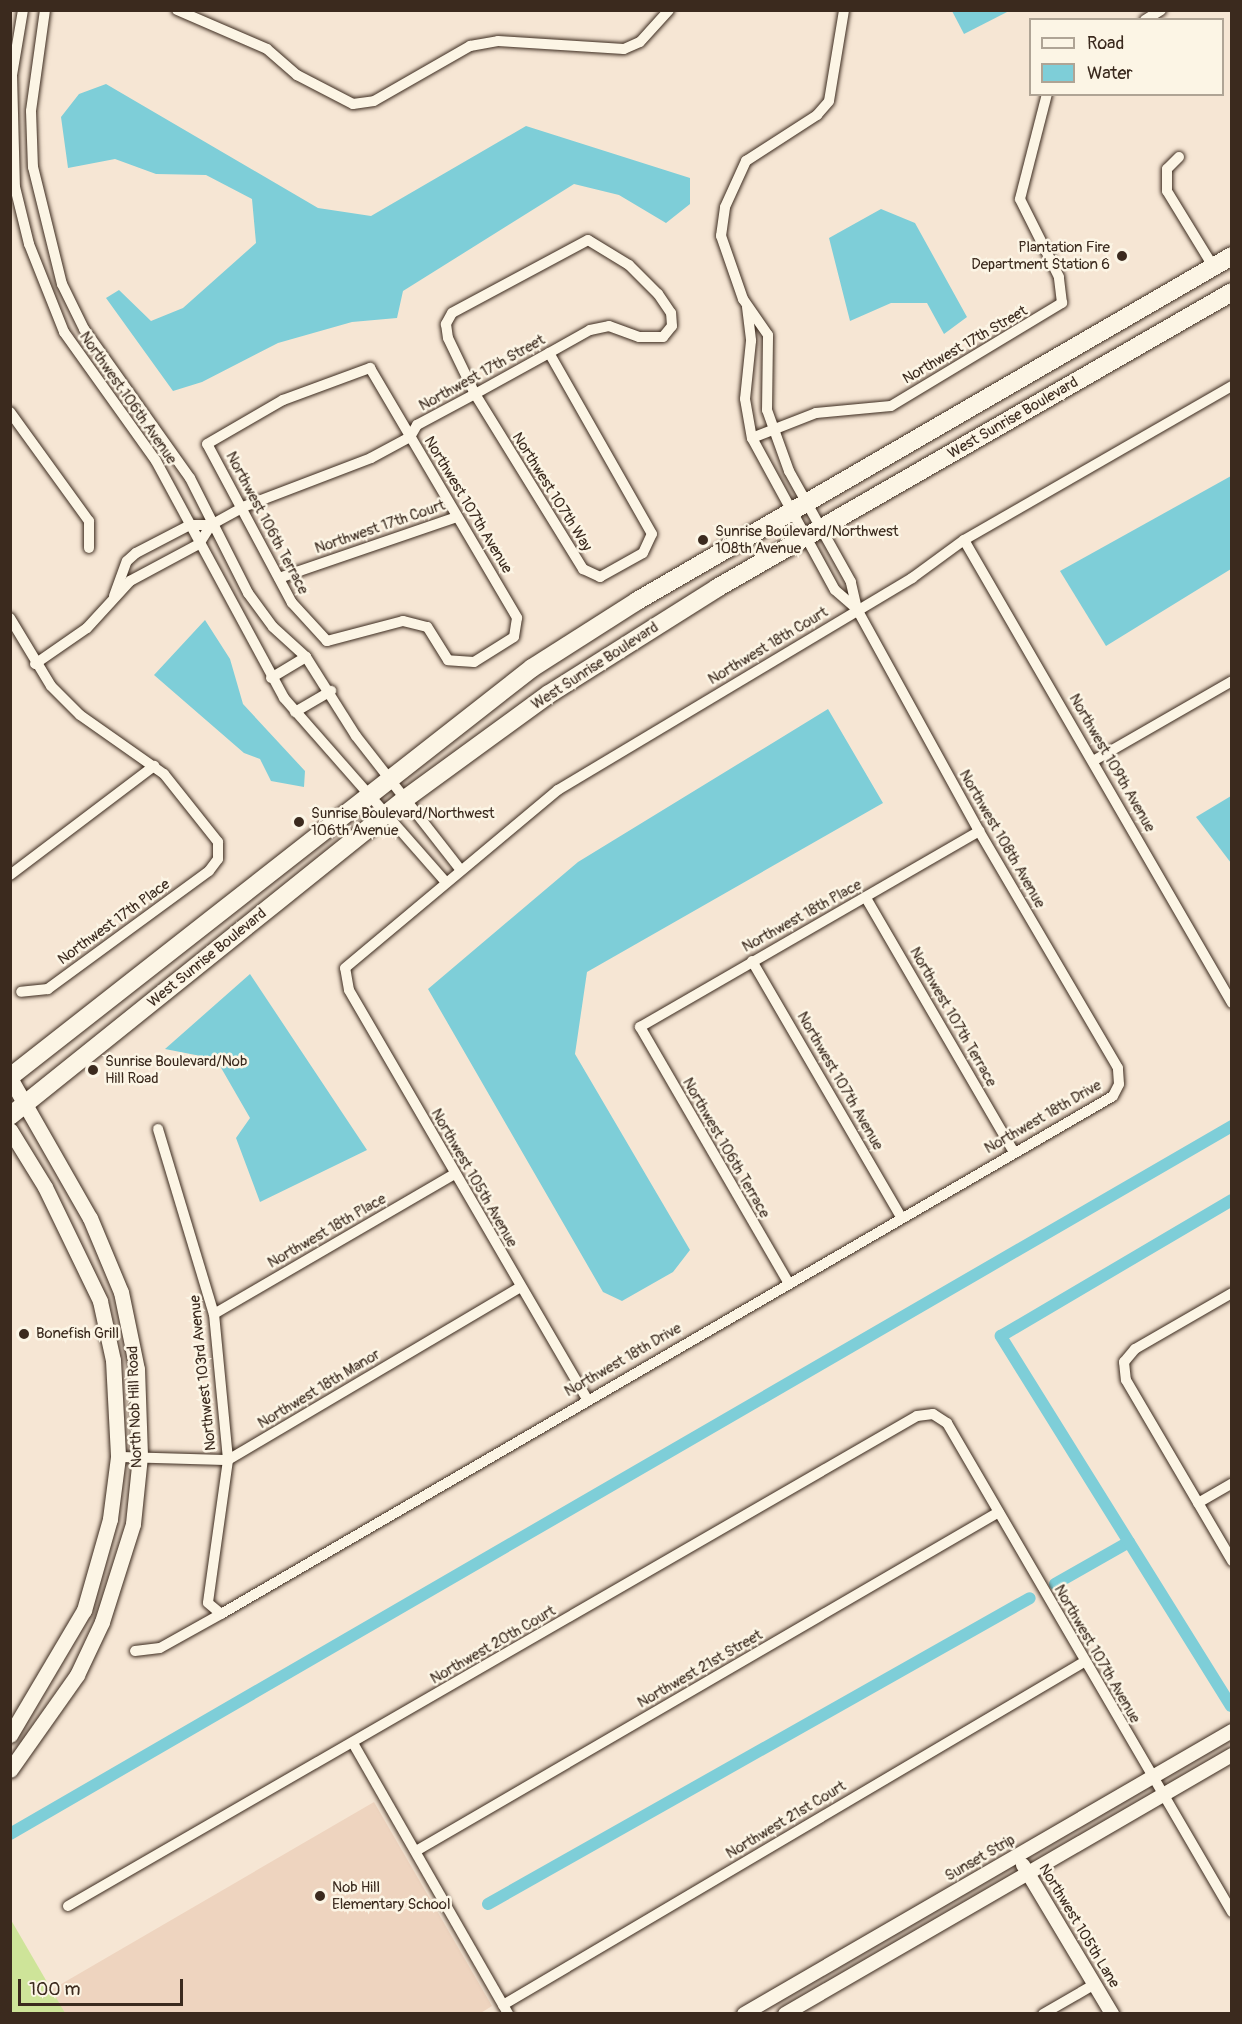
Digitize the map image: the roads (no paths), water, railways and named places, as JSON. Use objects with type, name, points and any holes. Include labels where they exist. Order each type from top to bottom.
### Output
[{"type":"highway","name":"West Sunrise Boulevard","points":[[10,1077],[388,776],[532,668],[807,501],[1232,256]]},
{"type":"highway","name":"West Sunrise Boulevard","points":[[10,1116],[388,812],[549,694],[813,532],[1232,292]]},
{"type":"main road","name":"North Nob Hill Road","points":[[10,1077],[90,1218],[121,1292],[136,1359],[140,1456],[132,1524],[102,1622],[77,1675],[10,1770]]},
{"type":"main road","name":"North Nob Hill Road","points":[[10,1131],[45,1187],[100,1301],[114,1370],[118,1456],[110,1519],[84,1610],[10,1735]]},
{"type":"street","name":"Northwest 106th Avenue","points":[[23,10],[12,75],[11,138],[29,244],[64,332],[156,462],[271,678],[295,712],[370,791],[444,880]]},
{"type":"street","name":"Northwest 106th Avenue","points":[[45,10],[31,111],[33,166],[60,280],[84,329],[190,478],[211,525],[254,602],[306,657],[331,692],[356,736],[459,868]]},
{"type":"street","points":[[177,10],[267,49],[297,75],[353,104],[374,101],[470,46],[494,41],[624,49],[640,42],[669,10]]},
{"type":"street","name":"Northwest 108th Avenue","points":[[844,10],[829,100],[817,115],[746,161],[724,207],[721,236],[747,306],[751,341],[744,399],[753,438],[789,512],[813,532],[851,582],[857,609],[979,831],[1118,1068],[1119,1084]]},
{"type":"street","points":[[1148,18],[1161,10]]},
{"type":"street","name":"Northwest 17th Street","points":[[753,438],[841,408],[872,411],[891,406],[1056,310],[1065,294],[1020,199],[1046,96]]},
{"type":"street","points":[[1179,157],[1167,169],[1167,191],[1213,266]]},
{"type":"street","name":"Northwest 107th Way","points":[[549,353],[652,534],[643,552],[600,577],[583,569],[561,540],[475,394],[446,324],[452,313],[577,243],[599,243],[629,265],[671,313],[672,326]]},
{"type":"street","name":"Northwest 108th Avenue","points":[[747,306],[768,335],[766,396],[772,431],[807,501],[813,532],[835,590],[857,609]]},
{"type":"street","name":"Northwest 17th Street","points":[[35,664],[111,605],[130,581],[199,544],[211,525],[243,507],[410,437],[417,425],[590,330],[609,326],[652,339],[672,326]]},
{"type":"street","name":"Northwest 107th Avenue","points":[[207,444],[283,400],[370,368],[519,628],[514,637],[474,662],[460,665],[448,660],[427,627],[403,621],[327,641]]},
{"type":"street","name":"Northwest 18th Court","points":[[345,968],[444,880],[558,790],[857,609],[964,540],[1232,386]]},
{"type":"street","points":[[10,412],[89,521],[89,548]]},
{"type":"street","name":"Northwest 106th Terrace","points":[[207,444],[243,507],[292,603],[327,641]]},
{"type":"street","name":"Northwest 17th Court","points":[[279,578],[457,517]]},
{"type":"street","name":"Northwest 17th Street","points":[[111,605],[127,561],[190,525],[211,525]]},
{"type":"street","name":"Northwest 109th Avenue","points":[[964,540],[1232,1004]]},
{"type":"street","points":[[10,618],[35,664],[80,715],[154,766],[10,875]]},
{"type":"street","points":[[271,678],[306,657]]},
{"type":"street","points":[[1093,761],[1232,681]]},
{"type":"street","points":[[295,712],[331,692]]},
{"type":"street","name":"Northwest 17th Place","points":[[21,992],[48,989],[218,859],[212,834],[154,766]]},
{"type":"street","name":"Northwest 18th Place","points":[[640,1027],[979,831]]},
{"type":"street","name":"Northwest 107th Terrace","points":[[866,898],[1014,1151]]},
{"type":"street","name":"Northwest 107th Avenue","points":[[752,961],[902,1217]]},
{"type":"street","name":"Northwest 105th Avenue","points":[[345,968],[349,990],[587,1399]]},
{"type":"street","name":"Northwest 106th Terrace","points":[[640,1027],[788,1282]]},
{"type":"street","name":"Northwest 18th Drive","points":[[135,1651],[160,1648],[221,1614],[788,1282],[1113,1096],[1119,1084]]},
{"type":"street","name":"Northwest 103rd Avenue","points":[[158,1129],[214,1314],[228,1461],[208,1603],[221,1614]]},
{"type":"street","name":"Northwest 18th Place","points":[[214,1314],[455,1174]]},
{"type":"street","name":"Northwest 18th Manor","points":[[228,1461],[520,1287]]},
{"type":"street","points":[[1232,1293],[1135,1349],[1124,1362],[1126,1380],[1232,1561]]},
{"type":"street","name":"Northwest 107th Avenue","points":[[933,1414],[947,1423],[1084,1662],[1232,1912]]},
{"type":"street","name":"Northwest 20th Court","points":[[68,1906],[917,1416],[933,1414]]},
{"type":"street","points":[[118,1456],[228,1461]]},
{"type":"street","points":[[1198,1503],[1232,1483]]},
{"type":"street","name":"Northwest 21st Street","points":[[416,1851],[999,1512]]},
{"type":"street","name":"Northwest 21st Court","points":[[506,2009],[1084,1662]]},
{"type":"street","name":"Sunset Strip","points":[[744,2013],[1232,1731]]},
{"type":"street","points":[[353,1743],[506,2009]]},
{"type":"street","points":[[786,2013],[1232,1755]]},
{"type":"street","name":"Northwest 105th Lane","points":[[1018,1855],[1112,2013]]},
{"type":"street","points":[[1043,2013],[1095,1984]]},
{"type":"water","points":[[952,11],[1009,11],[964,34]]},
{"type":"water","points":[[106,84],[318,208],[371,216],[526,126],[690,178],[690,204],[666,223],[619,195],[574,184],[403,291],[397,318],[352,322],[278,343],[202,382],[173,391],[106,298],[119,290],[151,321],[183,308],[256,243],[252,199],[206,175],[156,174],[115,159],[68,168],[61,117],[79,94]]},
{"type":"water","points":[[881,209],[915,223],[967,317],[944,334],[927,303],[891,303],[850,321],[829,238]]},
{"type":"water","points":[[1231,476],[1231,569],[1106,646],[1060,571]]},
{"type":"water","points":[[205,620],[230,659],[243,704],[305,771],[304,787],[271,781],[260,759],[244,753],[154,675]]},
{"type":"water","points":[[828,709],[883,803],[587,972],[575,1054],[690,1250],[673,1272],[622,1301],[603,1292],[428,989],[578,862]]},
{"type":"water","points":[[1231,796],[1231,863],[1196,817]]},
{"type":"water","points":[[250,974],[367,1150],[260,1202],[236,1138],[250,1118],[216,1059],[165,1049]]},
{"type":"waterway","points":[[10,1834],[1232,1126]]},
{"type":"waterway","points":[[1231,1706],[1001,1336],[1232,1200]]},
{"type":"waterway","points":[[1055,1584],[1129,1542]]},
{"type":"waterway","points":[[488,1904],[1030,1598]]},
{"type":"place","name":"Plantation Fire Department Station 6","points":[[1122,256]]},
{"type":"place","name":"Sunrise Boulevard/Northwest 108th Avenue","points":[[703,540]]},
{"type":"place","name":"Sunrise Boulevard/Northwest 106th Avenue","points":[[299,822]]},
{"type":"place","name":"Sunrise Boulevard/Nob Hill Road","points":[[93,1070]]},
{"type":"place","name":"Bonefish Grill","points":[[24,1334]]},
{"type":"place","name":"Nob Hill Elementary School","points":[[320,1896]]}]
